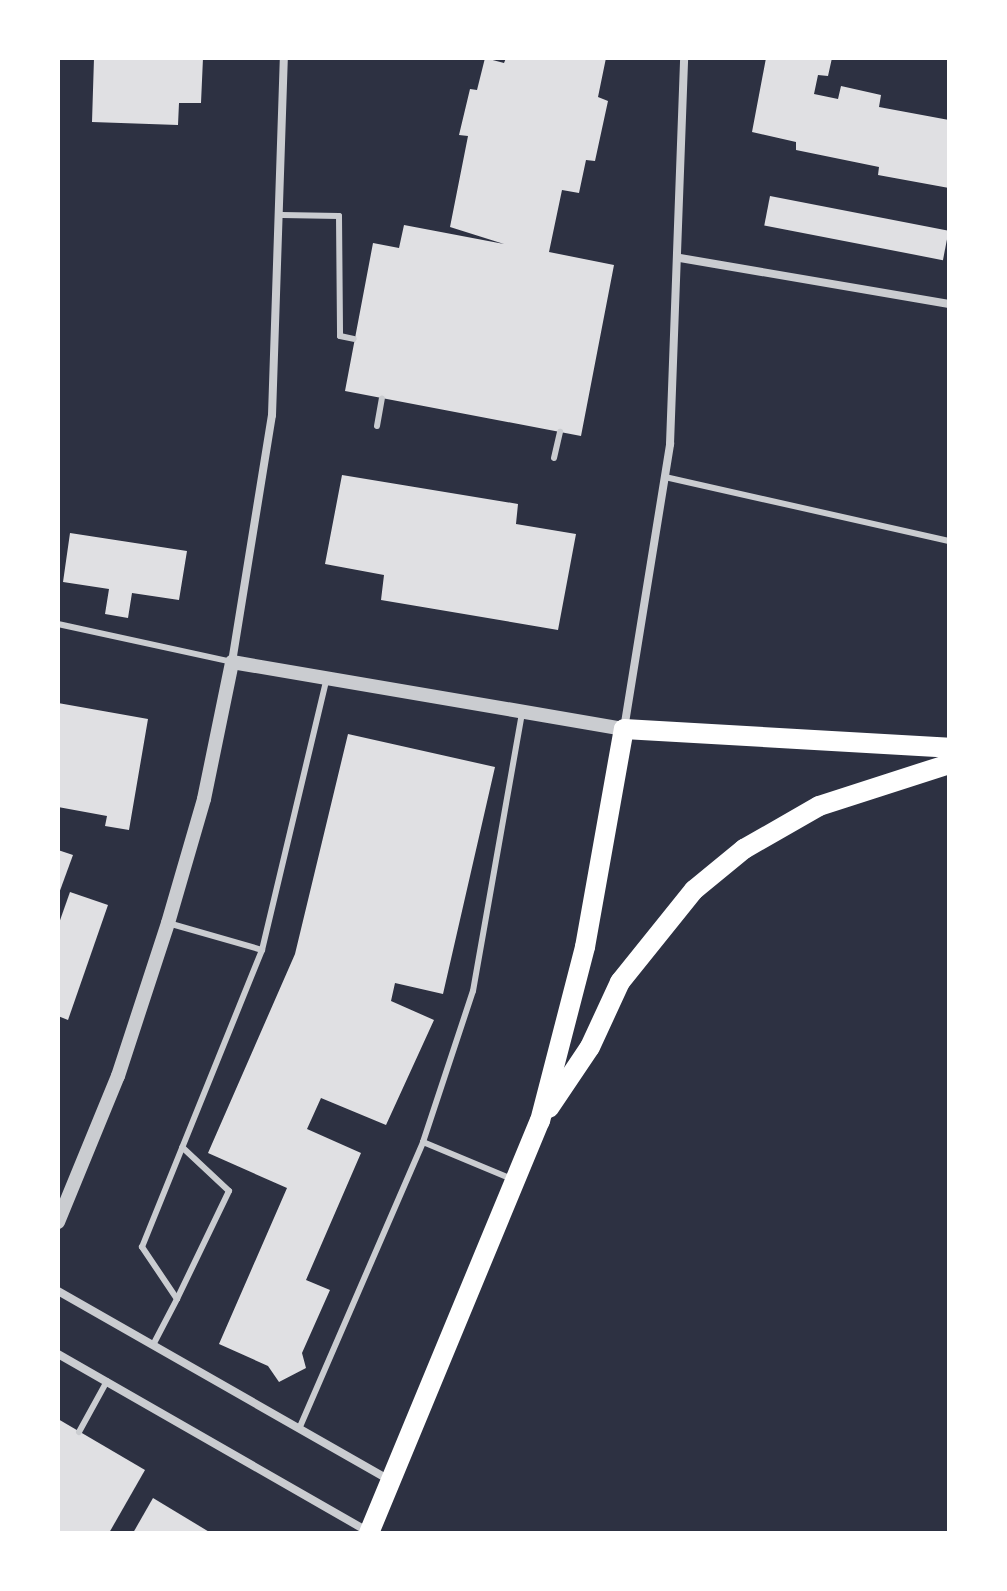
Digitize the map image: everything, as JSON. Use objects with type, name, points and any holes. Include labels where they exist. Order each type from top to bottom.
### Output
[{"type":"main road","points":[[369,1532],[540,1121],[585,947],[624,729],[949,748]]},
{"type":"main road","points":[[540,1121],[590,1047],[620,982],[694,890],[744,849],[819,806],[949,764]]},
{"type":"street","points":[[58,1222],[118,1076],[168,923],[204,799],[232,662],[272,415],[282,215],[284,58]]},
{"type":"street","points":[[232,662],[624,729],[665,477],[680,258],[684,58]]},
{"type":"street","points":[[680,258],[949,304]]},
{"type":"street","points":[[58,1291],[390,1481]]},
{"type":"street","points":[[58,1354],[369,1532]]},
{"type":"lane","points":[[282,215],[339,216],[340,336],[354,339]]},
{"type":"lane","points":[[377,426],[382,398]]},
{"type":"lane","points":[[554,458],[560,432]]},
{"type":"lane","points":[[665,477],[949,541]]},
{"type":"lane","points":[[58,624],[232,662]]},
{"type":"lane","points":[[177,1299],[142,1247],[262,950],[327,678]]},
{"type":"lane","points":[[299,1429],[423,1142],[473,991],[522,713]]},
{"type":"lane","points":[[168,923],[262,950]]},
{"type":"lane","points":[[423,1142],[515,1180]]},
{"type":"lane","points":[[153,1345],[229,1191],[182,1147]]},
{"type":"lane","points":[[79,1432],[107,1381]]},
{"type":"building","points":[[94,58],[203,58],[201,103],[179,103],[178,125],[92,122]]},
{"type":"building","points":[[485,58],[504,63],[506,58],[606,58],[598,97],[608,101],[595,161],[586,160],[579,193],[562,190],[549,252],[614,265],[581,436],[345,391],[373,243],[399,248],[404,225],[504,244],[450,227],[468,136],[459,135],[470,89],[477,90]]},
{"type":"building","points":[[766,58],[832,58],[828,76],[818,75],[814,94],[838,99],[841,86],[881,95],[879,107],[949,120],[949,188],[878,175],[879,167],[796,150],[796,142],[752,132]]},
{"type":"building","points":[[770,196],[949,231],[943,260],[764,225]]},
{"type":"building","points":[[342,475],[518,504],[516,524],[576,534],[558,630],[381,600],[384,575],[325,564]]},
{"type":"building","points":[[70,533],[187,551],[179,600],[132,593],[128,618],[105,614],[109,589],[63,582]]},
{"type":"building","points":[[58,703],[148,719],[129,830],[105,826],[107,816],[58,807]]},
{"type":"building","points":[[348,734],[495,767],[443,994],[395,983],[391,1001],[434,1020],[386,1125],[321,1098],[307,1129],[361,1153],[306,1280],[330,1290],[302,1353],[306,1368],[279,1382],[268,1366],[219,1344],[287,1188],[208,1153],[295,954]]},
{"type":"building","points":[[58,850],[73,855],[58,896]]},
{"type":"building","points":[[70,892],[108,905],[68,1020],[58,1016],[58,926]]},
{"type":"building","points":[[58,1419],[145,1470],[109,1533],[58,1533]]},
{"type":"building","points":[[153,1498],[211,1533],[133,1533]]}]
